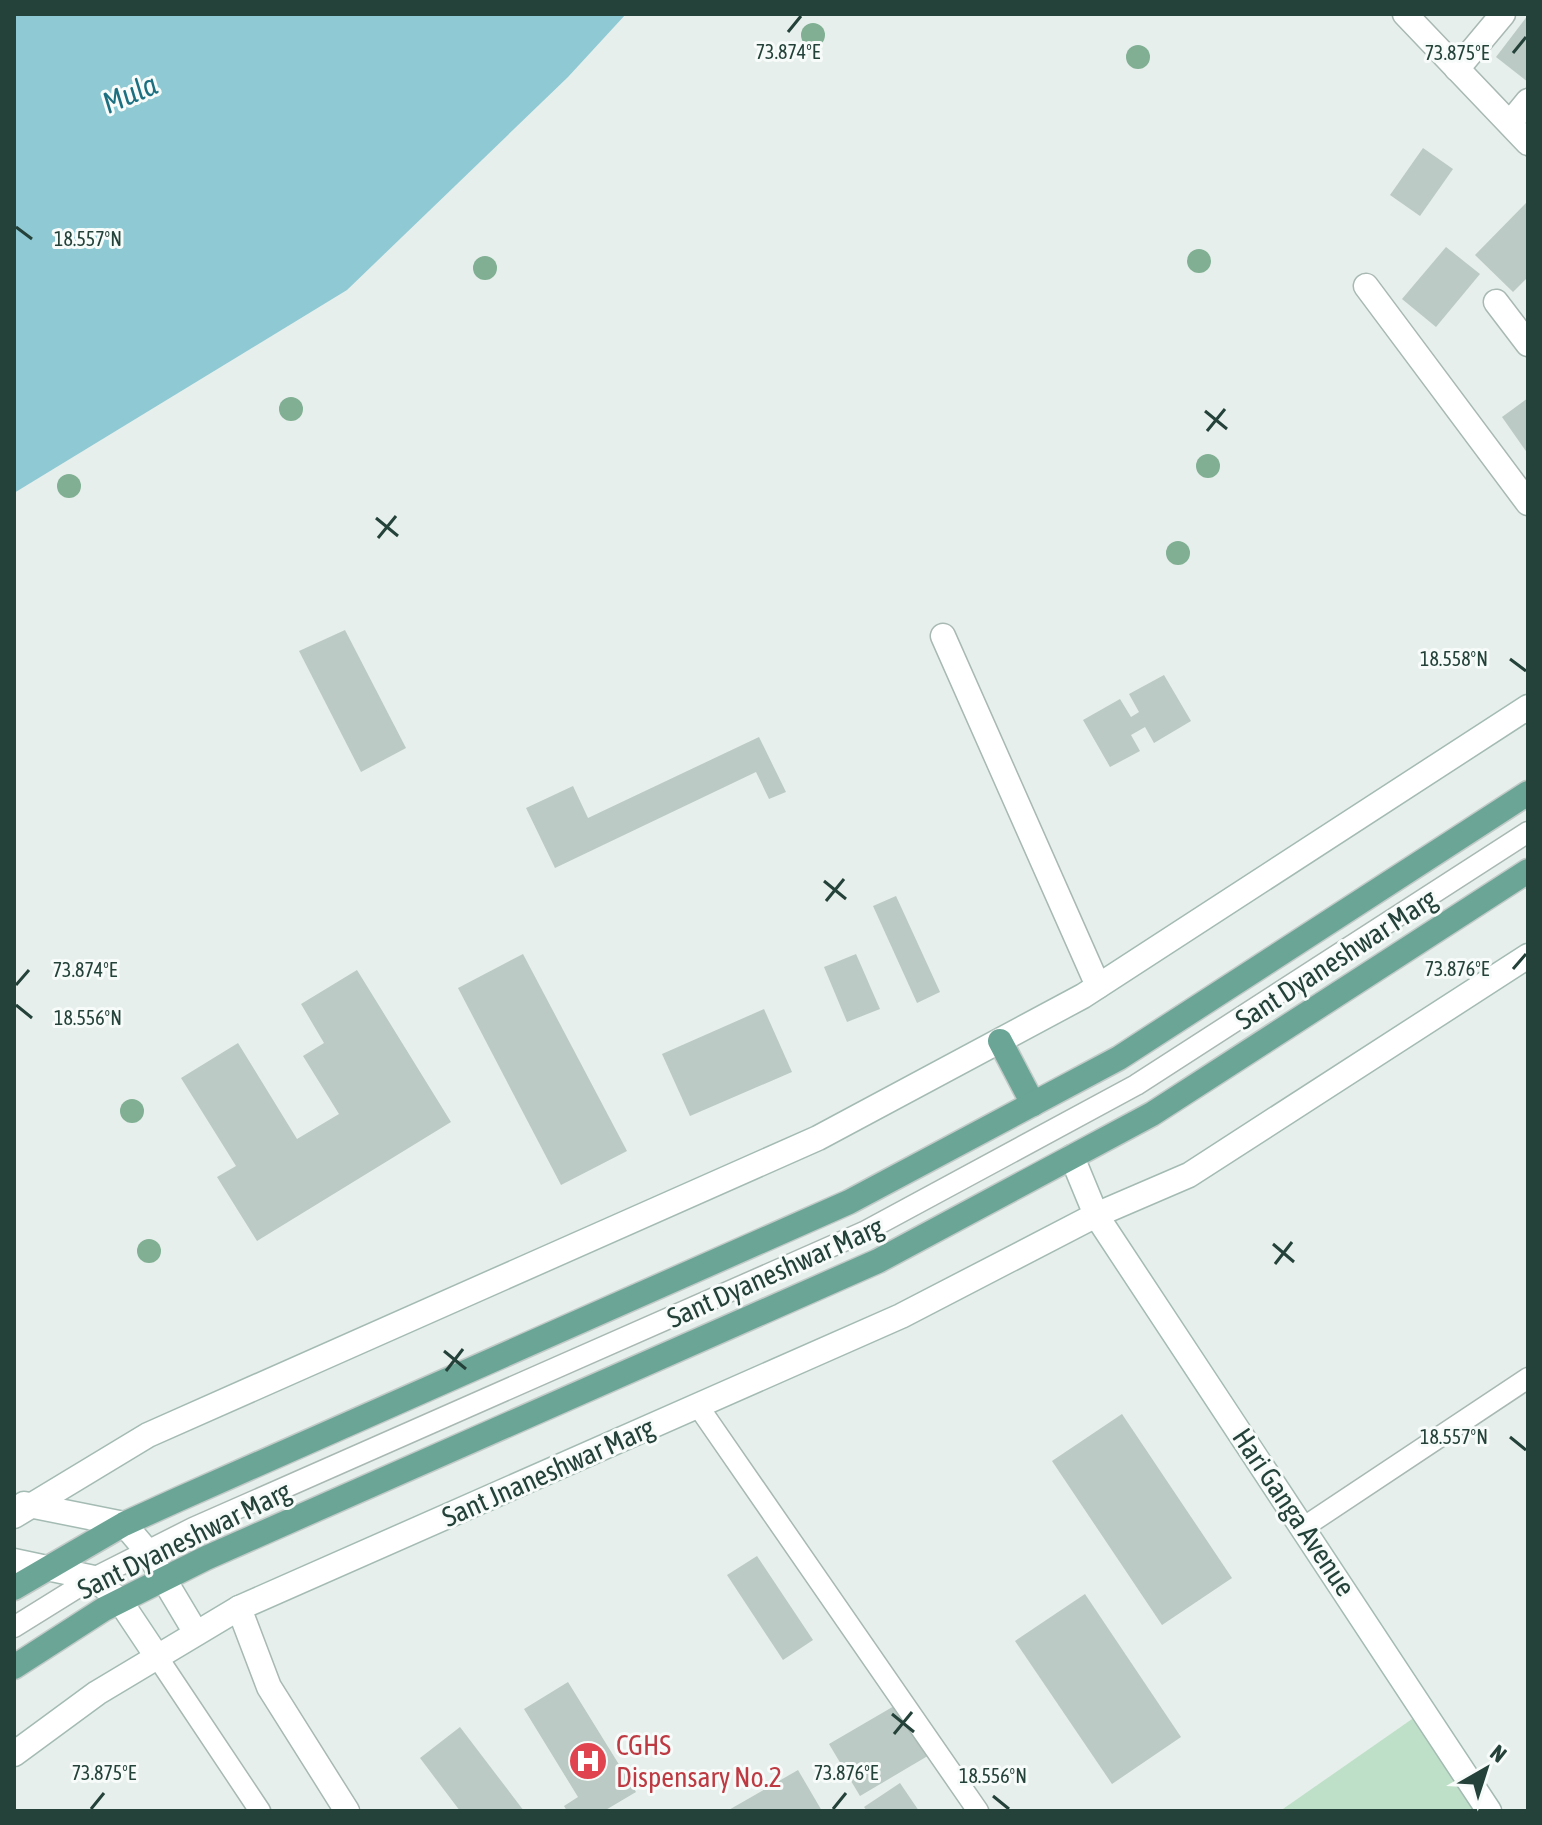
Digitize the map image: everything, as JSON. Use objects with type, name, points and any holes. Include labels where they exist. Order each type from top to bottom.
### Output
[{"type":"main road","name":"Sant Dyaneshwar Marg","points":[[14,1588],[124,1524],[849,1202],[1119,1058],[1528,793]]},
{"type":"main road","name":"Sant Dyaneshwar Marg","points":[[14,1667],[120,1601],[163,1580],[878,1261],[1152,1114],[1528,871]]},
{"type":"main road","points":[[1000,1041],[1033,1104]]},
{"type":"street","points":[[1405,14],[1528,143]]},
{"type":"street","points":[[1457,69],[1503,14]]},
{"type":"street","points":[[1510,123],[1528,101]]},
{"type":"street","points":[[1366,286],[1528,503]]},
{"type":"street","points":[[1496,302],[1528,344]]},
{"type":"street","points":[[943,636],[1098,986]]},
{"type":"street","points":[[20,1508],[148,1435],[818,1138],[1098,986],[1528,707]]},
{"type":"street","name":"Sant Jnaneshwar Marg","points":[[14,1754],[97,1693],[239,1608],[901,1316],[1096,1215],[1189,1175],[1528,956]]},
{"type":"street","name":"Hari Ganga Avenue","points":[[1072,1157],[1096,1215],[1489,1811]]},
{"type":"street","points":[[20,1508],[124,1524],[147,1551],[196,1633]]},
{"type":"street","points":[[14,1561],[94,1578],[120,1601],[156,1655]]},
{"type":"street","points":[[239,1608],[269,1687],[347,1811]]},
{"type":"lane","points":[[14,1627],[94,1578],[147,1551],[864,1232],[1136,1085],[1528,832]]},
{"type":"lane","points":[[1304,1527],[1528,1378]]},
{"type":"lane","points":[[698,1406],[978,1811]]},
{"type":"lane","points":[[156,1655],[260,1811]]},
{"type":"green space","points":[[1425,1710],[1489,1811],[1280,1811]]},
{"type":"water","name":"Mula","points":[[14,14],[626,14],[568,77],[347,290],[14,493]]},
{"type":"building","points":[[1528,15],[1528,82],[1496,57]]},
{"type":"building","points":[[1423,148],[1453,169],[1420,216],[1390,195]]},
{"type":"building","points":[[1528,201],[1528,277],[1513,292],[1475,255]]},
{"type":"building","points":[[1446,247],[1480,274],[1436,327],[1402,299]]},
{"type":"building","points":[[1528,398],[1528,454],[1502,417]]},
{"type":"building","points":[[345,630],[406,748],[361,772],[299,651]]},
{"type":"building","points":[[1164,675],[1191,721],[1154,743],[1145,727],[1131,735],[1140,751],[1110,767],[1083,720],[1120,699],[1131,717],[1139,712],[1129,694]]},
{"type":"building","points":[[759,737],[786,792],[769,799],[756,772],[555,868],[526,808],[573,786],[588,818]]},
{"type":"building","points":[[896,896],[940,992],[917,1003],[873,906]]},
{"type":"building","points":[[523,954],[627,1151],[561,1185],[458,988]]},
{"type":"building","points":[[856,954],[880,1009],[847,1022],[824,967]]},
{"type":"building","points":[[357,970],[451,1122],[257,1241],[217,1177],[236,1166],[181,1078],[238,1043],[297,1139],[339,1114],[303,1056],[324,1043],[301,1004]]},
{"type":"building","points":[[764,1009],[792,1072],[690,1116],[662,1054]]},
{"type":"building","points":[[1122,1414],[1232,1578],[1162,1625],[1052,1461]]},
{"type":"building","points":[[757,1556],[813,1640],[783,1660],[727,1575]]},
{"type":"building","points":[[1085,1594],[1181,1737],[1112,1784],[1015,1641]]},
{"type":"building","points":[[568,1682],[636,1792],[604,1811],[567,1811],[564,1806],[578,1797],[524,1709]]},
{"type":"building","points":[[901,1702],[931,1754],[860,1796],[829,1744]]},
{"type":"building","points":[[460,1727],[524,1811],[460,1811],[420,1758]]},
{"type":"building","points":[[798,1770],[822,1811],[727,1811]]},
{"type":"building","points":[[900,1783],[919,1811],[867,1811],[864,1807]]},
{"type":"place","name":"CGHS Dispensary No.2","points":[[588,1761]]}]
